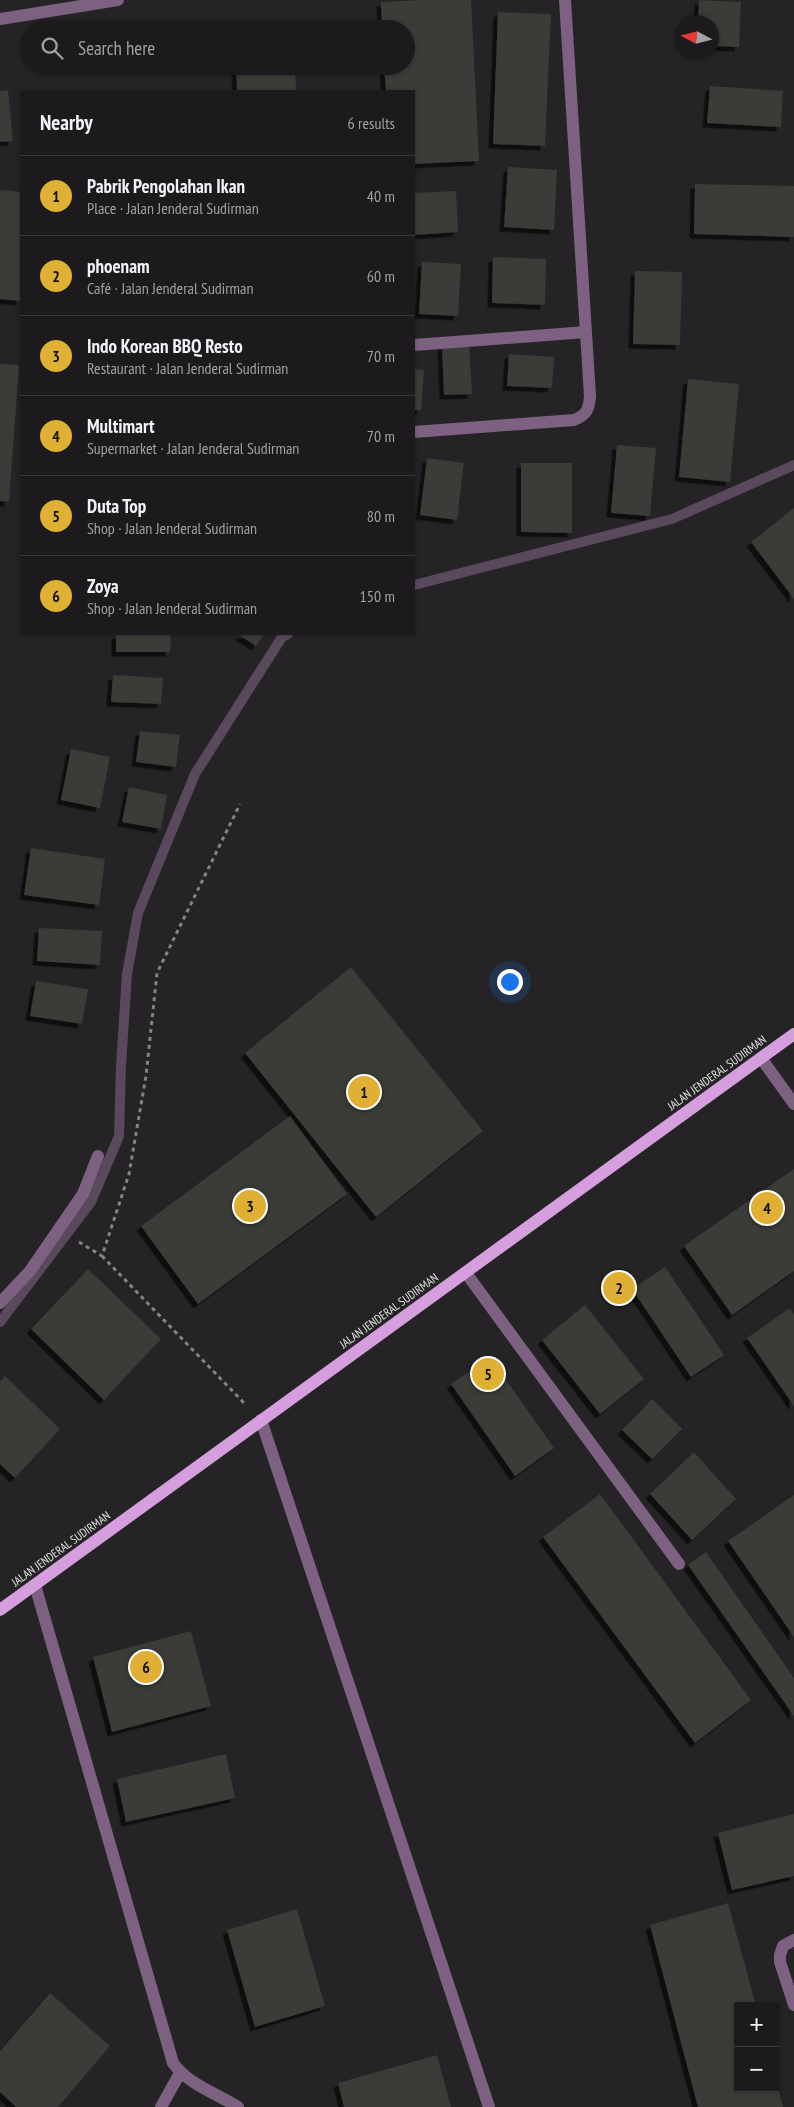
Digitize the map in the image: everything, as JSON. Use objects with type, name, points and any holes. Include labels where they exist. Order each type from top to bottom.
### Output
[{"type":"main road","name":"JALAN JENDERAL SUDIRMAN","points":[[0,1610],[794,1034]]},
{"type":"street","points":[[0,18],[118,0]]},
{"type":"street","points":[[415,432],[574,420],[586,413],[590,407],[565,0]]},
{"type":"street","points":[[415,345],[586,332]]},
{"type":"street","points":[[760,1058],[794,1104]]},
{"type":"street","points":[[0,1303],[30,1270],[83,1194],[90,1181],[98,1156]]},
{"type":"street","points":[[466,1272],[679,1564]]},
{"type":"street","points":[[261,1420],[489,2107]]},
{"type":"street","points":[[36,1585],[173,2063],[190,2082],[217,2093],[238,2107]]},
{"type":"street","points":[[794,1940],[783,1946],[780,1955],[794,2005]]},
{"type":"street","points":[[161,2107],[180,2073]]},
{"type":"path","points":[[102,1256],[129,1174],[146,1076],[157,973],[240,804]]},
{"type":"path","points":[[84,1245],[102,1256],[261,1420]]},
{"type":"building","points":[[471,0],[479,161],[415,164],[415,90],[386,90],[385,75],[415,75],[415,20],[382,20],[381,2]]},
{"type":"building","points":[[699,0],[741,2],[739,47],[719,46],[719,15],[698,15]]},
{"type":"building","points":[[498,12],[551,14],[545,146],[493,144]]},
{"type":"building","points":[[236,75],[295,75],[296,90],[237,90]]},
{"type":"building","points":[[710,86],[783,91],[781,127],[707,123]]},
{"type":"building","points":[[8,90],[13,141],[0,142],[0,91]]},
{"type":"building","points":[[508,167],[557,170],[554,230],[504,227]]},
{"type":"building","points":[[695,184],[794,186],[794,237],[694,234]]},
{"type":"building","points":[[0,190],[20,192],[20,301],[0,299]]},
{"type":"building","points":[[456,191],[458,232],[415,235],[415,193]]},
{"type":"building","points":[[493,257],[546,259],[545,305],[492,303]]},
{"type":"building","points":[[422,262],[461,264],[458,316],[419,314]]},
{"type":"building","points":[[635,271],[682,272],[680,345],[633,344]]},
{"type":"building","points":[[469,344],[472,394],[444,395],[442,346]]},
{"type":"building","points":[[509,354],[554,357],[552,388],[507,386]]},
{"type":"building","points":[[0,364],[19,365],[9,502],[0,501]]},
{"type":"building","points":[[415,369],[424,370],[421,410],[415,410]]},
{"type":"building","points":[[688,379],[739,384],[730,482],[679,477]]},
{"type":"building","points":[[617,445],[656,448],[650,516],[611,513]]},
{"type":"building","points":[[427,458],[464,463],[457,520],[420,515]]},
{"type":"building","points":[[521,463],[572,463],[572,533],[521,532]]},
{"type":"building","points":[[794,508],[794,599],[751,542]]},
{"type":"building","points":[[116,635],[171,635],[170,652],[116,652]]},
{"type":"building","points":[[240,635],[263,635],[256,646]]},
{"type":"building","points":[[113,675],[163,678],[161,704],[111,702]]},
{"type":"building","points":[[140,731],[180,735],[176,767],[136,762]]},
{"type":"building","points":[[71,749],[110,757],[100,808],[61,800]]},
{"type":"building","points":[[129,787],[167,795],[161,829],[122,822]]},
{"type":"building","points":[[31,848],[105,859],[99,905],[24,895]]},
{"type":"building","points":[[39,928],[102,931],[100,965],[37,961]]},
{"type":"building","points":[[351,967],[483,1131],[376,1217],[245,1053]]},
{"type":"building","points":[[36,981],[88,989],[82,1024],[30,1016]]},
{"type":"building","points":[[290,1116],[347,1194],[198,1304],[141,1226]]},
{"type":"building","points":[[794,1169],[794,1271],[732,1315],[684,1246]]},
{"type":"building","points":[[665,1267],[724,1355],[691,1377],[632,1289]]},
{"type":"building","points":[[88,1269],[161,1339],[104,1400],[31,1329]]},
{"type":"building","points":[[585,1305],[644,1379],[600,1414],[542,1340]]},
{"type":"building","points":[[790,1308],[794,1315],[794,1406],[747,1338]]},
{"type":"building","points":[[490,1357],[554,1448],[515,1476],[451,1384]]},
{"type":"building","points":[[5,1376],[60,1429],[15,1478],[0,1464],[0,1381]]},
{"type":"building","points":[[652,1399],[682,1429],[652,1459],[622,1430]]},
{"type":"building","points":[[694,1452],[736,1499],[692,1540],[650,1494]]},
{"type":"building","points":[[600,1494],[751,1700],[695,1743],[543,1537]]},
{"type":"building","points":[[794,1495],[794,1637],[728,1541]]},
{"type":"building","points":[[706,1552],[794,1678],[794,1716],[688,1565]]},
{"type":"building","points":[[191,1631],[211,1706],[112,1732],[93,1657]]},
{"type":"building","points":[[226,1754],[235,1798],[126,1822],[117,1779]]},
{"type":"building","points":[[794,1814],[794,1876],[732,1890],[718,1833]]},
{"type":"building","points":[[728,1903],[755,2002],[734,2002],[734,2092],[779,2092],[783,2107],[698,2107],[650,1925]]},
{"type":"building","points":[[297,1909],[325,2006],[255,2027],[227,1930]]},
{"type":"building","points":[[50,1993],[110,2046],[58,2107],[16,2107],[0,2092],[0,2051]]},
{"type":"building","points":[[437,2055],[451,2107],[344,2107],[338,2083]]},
{"type":"waterway","points":[[415,585],[672,519],[794,465]]},
{"type":"waterway","points":[[0,1322],[91,1202],[119,1136],[121,1065],[127,974],[138,913],[195,774],[282,637],[286,635]]},
{"type":"place","name":"Pabrik Pengolahan Ikan","points":[[364,1092]]},
{"type":"place","name":"Indo Korean BBQ Resto","points":[[250,1206]]},
{"type":"place","name":"Multimart","points":[[767,1208]]},
{"type":"place","name":"phoenam","points":[[619,1288]]},
{"type":"place","name":"Duta Top","points":[[488,1374]]},
{"type":"place","name":"Zoya","points":[[146,1667]]}]
